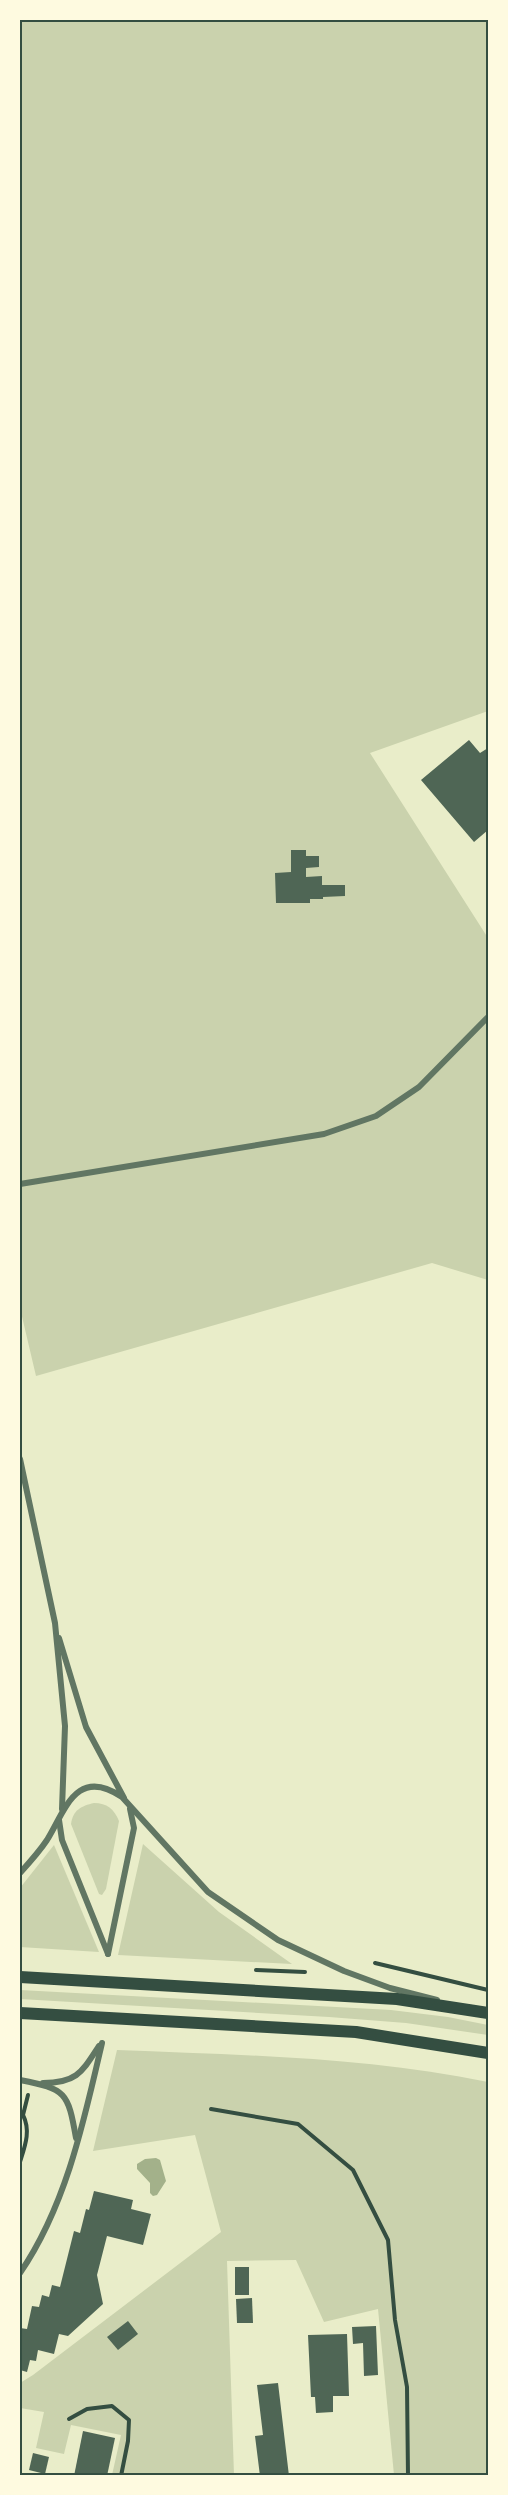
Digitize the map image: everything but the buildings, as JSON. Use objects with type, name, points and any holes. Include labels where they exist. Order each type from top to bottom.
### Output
[{"type":"main road","points":[[20,1977],[397,1999],[489,2013]]},
{"type":"main road","points":[[20,2013],[356,2032],[489,2053]]},
{"type":"street","points":[[20,1184],[324,1134],[376,1116],[419,1087],[489,1017]]},
{"type":"street","points":[[20,1459],[55,1623],[86,1727],[133,1818],[134,1828],[108,1954],[62,1840],[59,1824],[65,1726],[55,1623]]},
{"type":"street","points":[[20,1873],[46,1841],[61,1813],[78,1792],[93,1788],[108,1790],[127,1803],[208,1892],[279,1940],[323,1962],[390,1988],[489,2013]]},
{"type":"street","points":[[20,2273],[36,2249],[53,2211],[77,2142],[102,2043],[79,2076],[61,2083],[36,2083]]},
{"type":"street","points":[[20,2080],[58,2090],[70,2105],[77,2142]]},
{"type":"path","points":[[365,1960],[448,1982],[489,1990]]},
{"type":"path","points":[[246,1969],[318,1973],[323,1962]]},
{"type":"path","points":[[20,2093],[28,2094],[22,2115],[27,2125],[26,2143],[20,2162]]},
{"type":"path","points":[[211,2109],[298,2124],[353,2170],[388,2240],[396,2320],[407,2387],[408,2475]]},
{"type":"path","points":[[69,2419],[87,2409],[112,2406],[129,2420],[128,2440],[121,2475]]},
{"type":"shaded area","points":[[20,20],[488,20],[488,711],[370,753],[488,938],[488,1280],[432,1263],[36,1376],[20,1308]]},
{"type":"shaded area","points":[[94,1803],[110,1808],[119,1821],[106,1889],[102,1895],[99,1894],[71,1824],[78,1809]]},
{"type":"shaded area","points":[[143,1844],[219,1912],[292,1964],[118,1955]]},
{"type":"shaded area","points":[[54,1845],[99,1952],[20,1947],[20,1888]]},
{"type":"shaded area","points":[[20,1990],[391,2010],[488,2025],[488,2035],[406,2023],[329,2017],[20,1999]]},
{"type":"shaded area","points":[[117,2050],[350,2062],[488,2082],[488,2475],[394,2475],[378,2309],[324,2322],[296,2260],[227,2261],[234,2475],[112,2475],[121,2435],[71,2425],[64,2454],[36,2448],[44,2412],[20,2408],[20,2383],[221,2232],[195,2135],[93,2151]]},
{"type":"shaded area","points":[[145,2159],[160,2160],[166,2181],[157,2195],[153,2196],[150,2193],[150,2183],[137,2169],[137,2164]]}]
